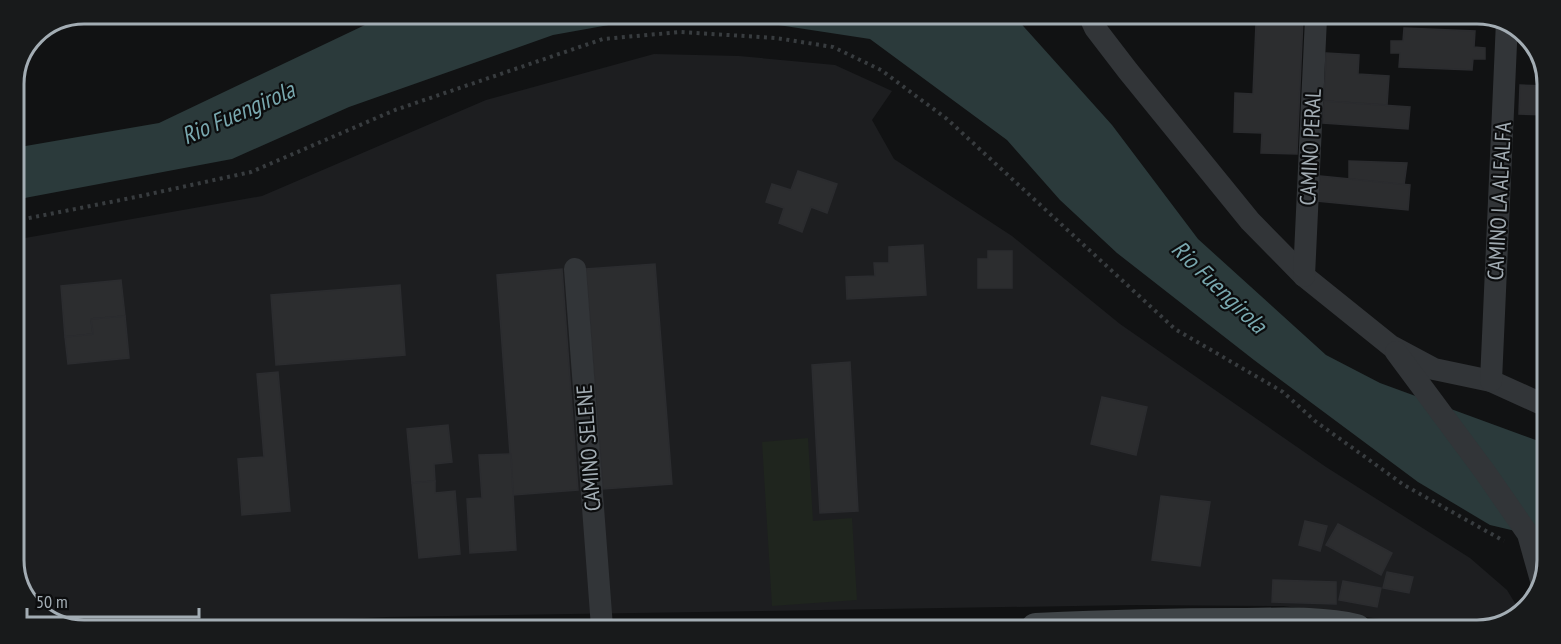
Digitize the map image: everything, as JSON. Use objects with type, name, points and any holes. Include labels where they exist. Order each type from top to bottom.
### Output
[{"type":"street","points":[[1093,24],[1128,71],[1250,221],[1304,276],[1391,346],[1434,369],[1491,381],[1537,402]]},
{"type":"street","name":"CAMINO PERAL","points":[[1304,276],[1317,24]]},
{"type":"street","name":"CAMINO LA ALFALFA","points":[[1491,381],[1507,32]]},
{"type":"street","name":"CAMINO SELENE","points":[[575,269],[601,620]]},
{"type":"street","points":[[1391,346],[1528,534],[1537,565]]},
{"type":"path","points":[[24,218],[251,172],[395,110],[603,39],[680,32],[776,38],[832,47],[881,70],[947,119],[1175,329],[1283,392],[1315,421],[1404,485],[1502,539],[1510,547]]},
{"type":"shaded area","points":[[654,54],[739,56],[835,65],[892,91],[872,120],[894,159],[1012,236],[1120,324],[1326,467],[1470,558],[1507,590],[1516,605],[1497,617],[1477,620],[1388,620],[1283,606],[1134,605],[321,620],[84,620],[72,619],[47,608],[30,587],[24,564],[24,238],[262,196],[486,100]]},
{"type":"shaded area","points":[[808,438],[813,521],[852,518],[857,600],[772,606],[762,442]]},
{"type":"water","name":"Rio Fuengirola","points":[[367,24],[614,24],[553,35],[349,107],[232,159],[24,198],[24,146],[159,123]]},
{"type":"water","name":"Rio Fuengirola","points":[[772,24],[1021,24],[1112,125],[1198,239],[1326,355],[1380,383],[1537,440],[1537,542],[1528,534],[1490,525],[1418,482],[1254,360],[1117,253],[1060,200],[1007,140],[870,39]]},
{"type":"building","points":[[1256,24],[1303,24],[1297,154],[1261,153],[1262,133],[1234,132],[1235,93],[1253,94]]},
{"type":"building","points":[[1404,28],[1475,31],[1474,47],[1485,48],[1485,59],[1473,59],[1472,70],[1399,67],[1400,53],[1391,53],[1391,41],[1403,41]]},
{"type":"building","points":[[1326,53],[1359,55],[1358,74],[1389,76],[1387,105],[1324,101]]},
{"type":"building","points":[[1520,85],[1537,86],[1537,115],[1519,114]]},
{"type":"building","points":[[1324,101],[1410,107],[1408,129],[1323,123]]},
{"type":"building","points":[[1349,161],[1407,163],[1404,185],[1349,179]]},
{"type":"building","points":[[798,171],[837,184],[827,213],[811,207],[802,232],[779,223],[784,208],[766,202],[772,184],[791,190]]},
{"type":"building","points":[[1320,176],[1410,185],[1408,210],[1317,201]]},
{"type":"building","points":[[923,245],[926,295],[847,299],[846,277],[875,276],[874,263],[889,263],[889,247]]},
{"type":"building","points":[[988,251],[1012,251],[1012,288],[978,288],[978,259],[988,259]]},
{"type":"building","points":[[655,264],[672,484],[603,489],[586,269]]},
{"type":"building","points":[[562,269],[578,490],[513,495],[497,275]]},
{"type":"building","points":[[121,280],[125,316],[91,319],[93,334],[65,337],[61,286]]},
{"type":"building","points":[[400,285],[405,355],[276,365],[271,295]]},
{"type":"building","points":[[125,316],[129,358],[68,364],[65,337],[93,334],[91,319]]},
{"type":"building","points":[[850,362],[858,511],[820,513],[812,365]]},
{"type":"building","points":[[278,372],[290,511],[242,515],[238,459],[264,457],[257,374]]},
{"type":"building","points":[[1102,397],[1147,407],[1136,455],[1091,444]]},
{"type":"building","points":[[448,425],[452,462],[434,464],[435,481],[412,483],[407,429]]},
{"type":"building","points":[[511,454],[516,550],[470,553],[467,499],[482,498],[479,455]]},
{"type":"building","points":[[435,481],[435,493],[455,491],[460,554],[419,558],[412,483]]},
{"type":"building","points":[[1161,496],[1210,502],[1200,566],[1152,560]]},
{"type":"building","points":[[1305,521],[1327,526],[1320,551],[1299,545]]},
{"type":"building","points":[[1338,524],[1392,553],[1381,575],[1326,545]]},
{"type":"building","points":[[1387,572],[1413,577],[1409,593],[1383,588]]},
{"type":"building","points":[[1273,580],[1336,582],[1336,604],[1272,602]]},
{"type":"building","points":[[1343,581],[1381,588],[1377,607],[1339,600]]}]
